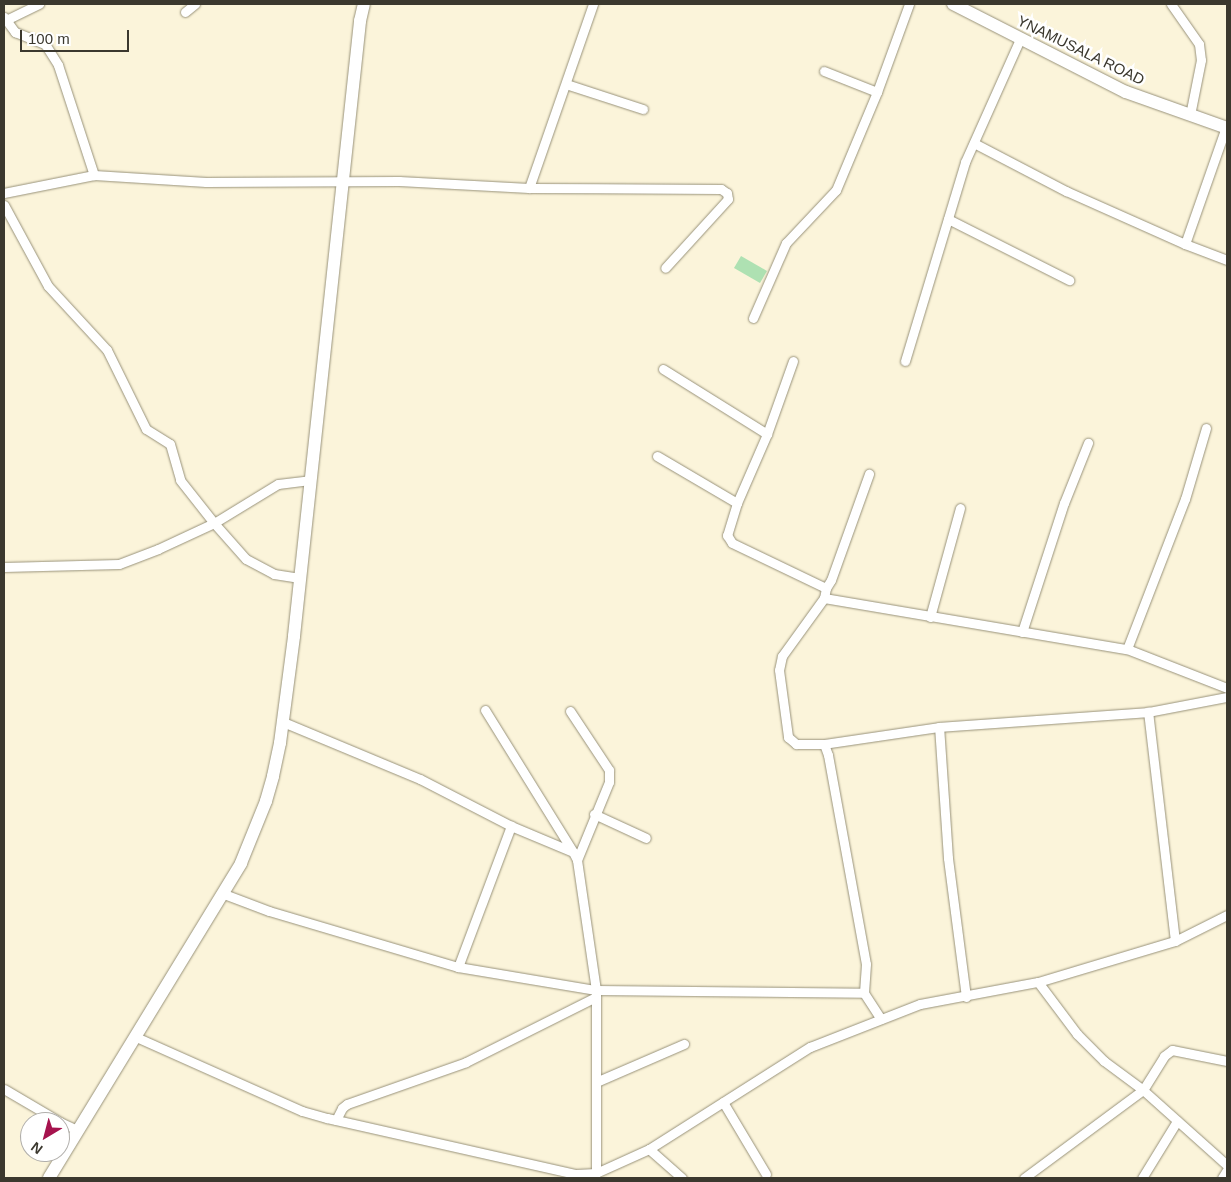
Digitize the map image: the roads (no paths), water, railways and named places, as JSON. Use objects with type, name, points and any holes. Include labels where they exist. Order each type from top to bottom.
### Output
[{"type":"main road","points":[[48,1178],[224,894],[241,863],[266,802],[283,722],[360,21],[364,4]]},
{"type":"main road","name":"YNAMUSALA ROAD","points":[[953,4],[1126,92],[1226,128]]},
{"type":"street","points":[[39,4],[5,19],[15,32],[45,44],[58,65],[94,175]]},
{"type":"street","points":[[185,12],[195,4]]},
{"type":"street","points":[[529,188],[593,4]]},
{"type":"street","points":[[753,318],[786,243],[836,190],[877,92],[909,4]]},
{"type":"street","points":[[1170,4],[1199,44],[1201,60],[1190,115]]},
{"type":"street","points":[[905,361],[966,162],[1020,39]]},
{"type":"street","points":[[824,71],[877,92]]},
{"type":"street","points":[[566,84],[643,109]]},
{"type":"street","points":[[1185,244],[1226,128]]},
{"type":"street","points":[[974,143],[1066,191],[1185,244],[1227,260]]},
{"type":"street","points":[[4,193],[94,175],[206,182],[399,181],[529,188],[721,189],[726,193],[728,199],[665,268]]},
{"type":"street","points":[[4,205],[48,286],[107,350],[146,428],[170,444],[180,480],[214,523],[246,559],[274,574],[300,578]]},
{"type":"street","points":[[948,219],[1069,280]]},
{"type":"street","points":[[793,361],[767,434],[737,503],[727,535],[732,543],[826,588]]},
{"type":"street","points":[[663,369],[767,434]]},
{"type":"street","points":[[1127,649],[1185,499],[1206,428]]},
{"type":"street","points":[[1022,632],[1064,503],[1088,443]]},
{"type":"street","points":[[657,456],[737,503]]},
{"type":"street","points":[[869,474],[832,580],[826,588],[824,598],[782,656],[779,670],[788,737],[796,744],[824,744],[939,727],[1148,712],[1227,697]]},
{"type":"street","points":[[4,567],[118,564],[214,523],[278,484],[310,480]]},
{"type":"street","points":[[930,617],[960,508]]},
{"type":"street","points":[[824,598],[1127,649],[1227,688]]},
{"type":"street","points":[[485,710],[575,856],[596,993],[596,1173]]},
{"type":"street","points":[[570,711],[609,770],[609,782],[575,856]]},
{"type":"street","points":[[1148,712],[1175,942]]},
{"type":"street","points":[[283,722],[420,780],[575,856]]},
{"type":"street","points":[[939,727],[948,858],[966,998]]},
{"type":"street","points":[[824,744],[828,755],[866,964],[864,993],[880,1019]]},
{"type":"street","points":[[594,814],[646,838]]},
{"type":"street","points":[[458,967],[511,826]]},
{"type":"street","points":[[224,894],[269,911],[458,967],[596,993],[864,993]]},
{"type":"street","points":[[136,1037],[302,1111],[577,1176],[596,1173],[649,1148],[810,1047],[880,1019],[920,1004],[966,998],[1038,982],[1175,942],[1227,916]]},
{"type":"street","points":[[1038,982],[1077,1034],[1104,1061],[1143,1090],[1227,1164]]},
{"type":"street","points":[[336,1120],[342,1108],[347,1104],[466,1062],[596,993]]},
{"type":"street","points":[[596,1082],[684,1044]]},
{"type":"street","points":[[1024,1178],[1143,1090],[1164,1056],[1172,1050],[1227,1061]]},
{"type":"street","points":[[4,1089],[43,1112]]},
{"type":"street","points":[[723,1102],[766,1174]]},
{"type":"street","points":[[1142,1178],[1177,1121]]},
{"type":"street","points":[[70,1127],[77,1130]]},
{"type":"street","points":[[649,1148],[682,1178]]},
{"type":"street","points":[[1222,1178],[1227,1170]]}]
